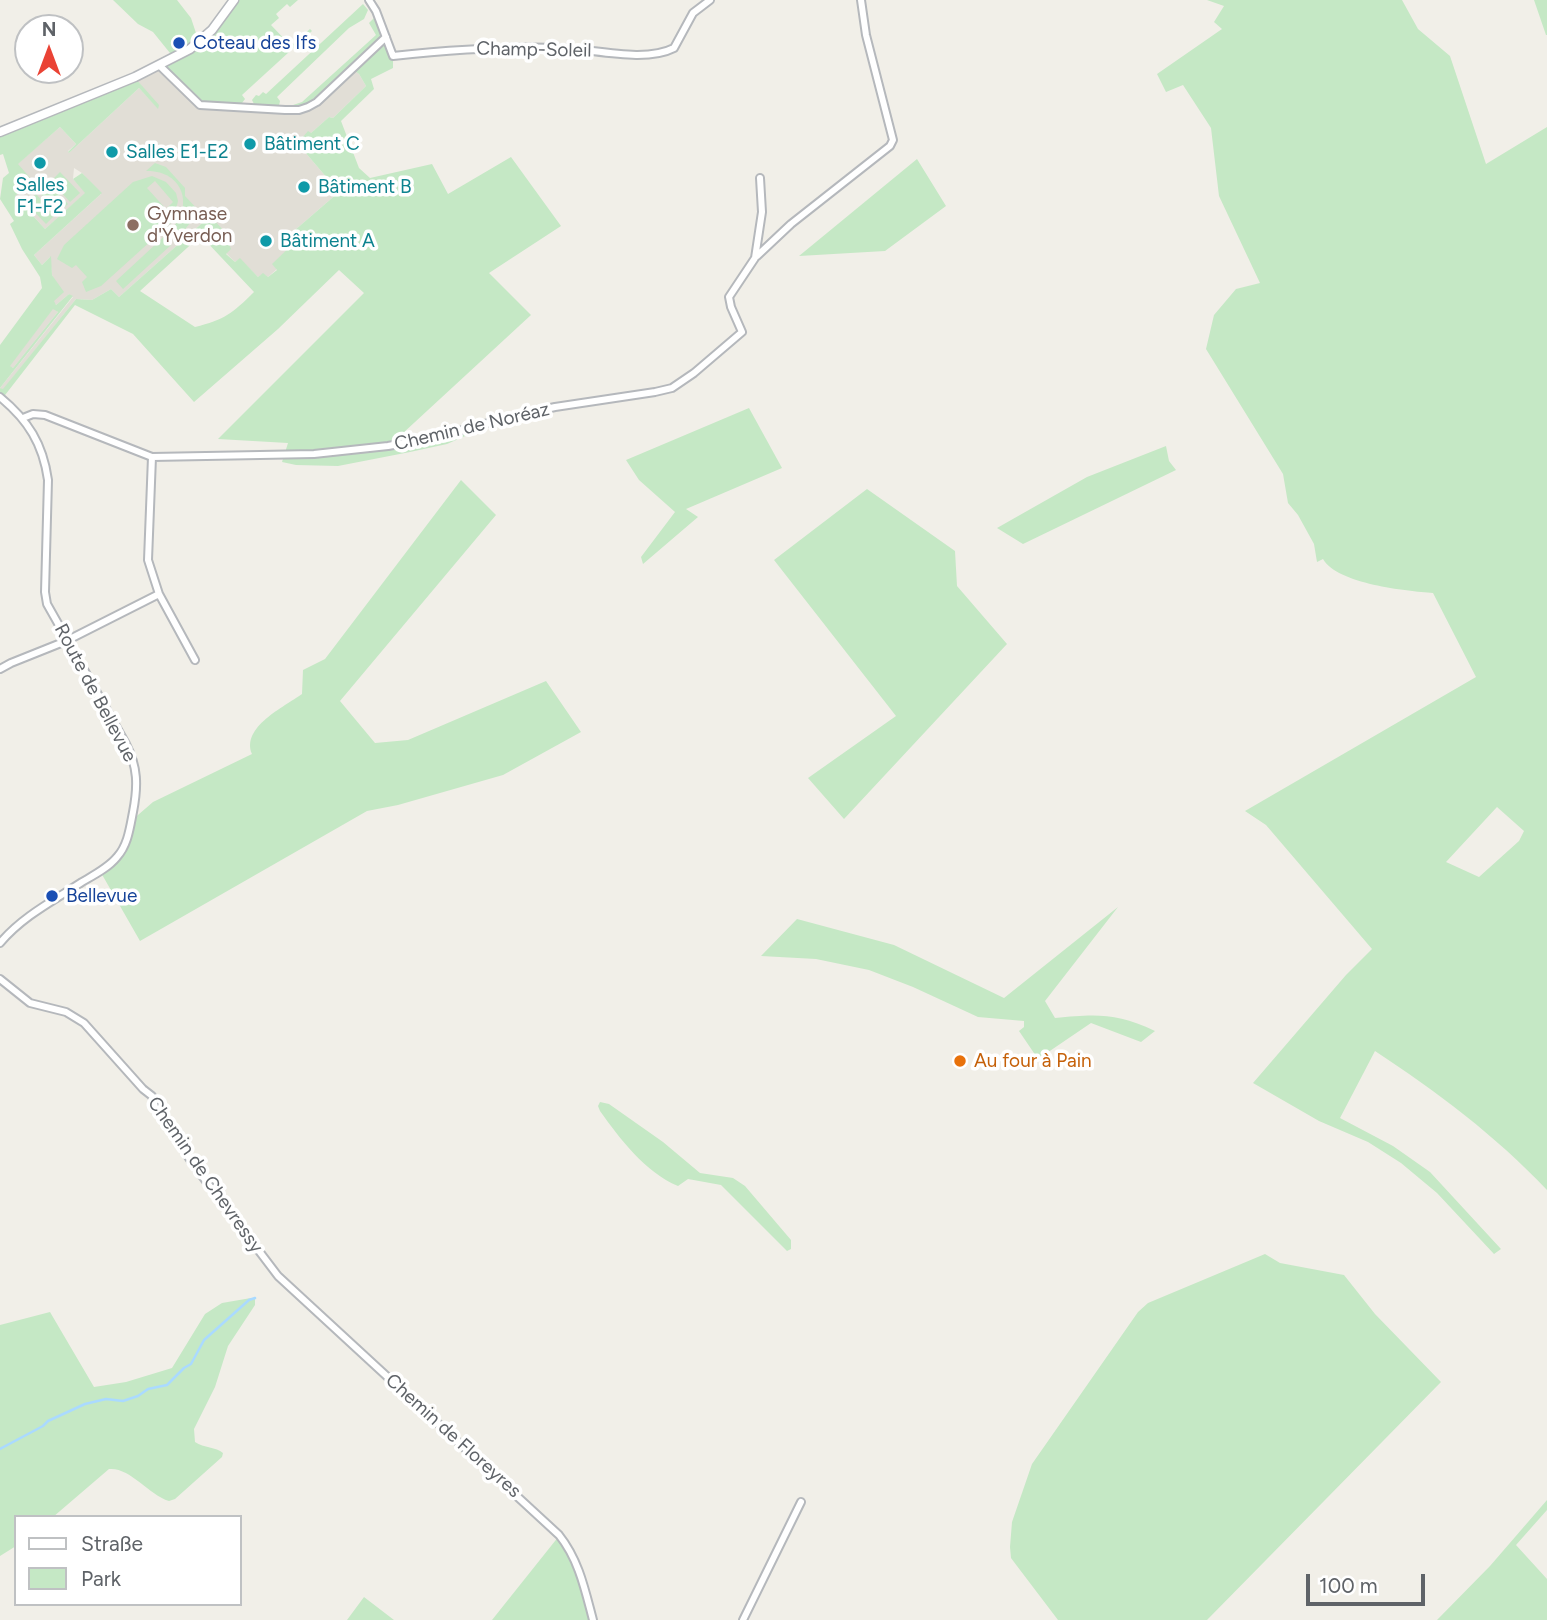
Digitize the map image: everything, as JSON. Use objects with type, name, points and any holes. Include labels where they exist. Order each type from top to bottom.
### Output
[{"type":"street","points":[[0,132],[160,66],[201,40],[234,0]]},
{"type":"street","name":"Champ-Soleil","points":[[369,0],[393,56],[498,48],[665,53],[678,44],[692,13],[710,0]]},
{"type":"street","points":[[755,258],[791,224],[890,146],[893,140],[866,35],[861,0]]},
{"type":"street","points":[[160,66],[200,105],[299,110],[317,102],[386,37]]},
{"type":"street","name":"Chemin de Noréaz","points":[[23,418],[33,414],[45,415],[152,457],[314,454],[388,446],[437,437],[555,407],[655,393],[672,388],[742,332],[729,297],[755,258],[762,212],[760,178]]},
{"type":"street","name":"Route de Bellevue","points":[[0,397],[23,418],[37,439],[47,473],[46,598],[66,641],[134,762],[137,787],[126,842],[113,862],[29,915],[0,943]]},
{"type":"street","points":[[152,457],[148,550],[152,574],[159,594],[195,660]]},
{"type":"street","points":[[0,669],[66,641],[159,594]]},
{"type":"street","name":"Chemin de Chevressy","points":[[0,979],[30,1003],[66,1012],[96,1034],[152,1096],[155,1108],[193,1164],[278,1276]]},
{"type":"street","name":"Chemin de Floreyres","points":[[278,1276],[549,1524],[574,1557],[593,1620]]},
{"type":"street","points":[[743,1620],[801,1502]]},
{"type":"shaded area","name":"Gymnase d'Yverdon","points":[[160,66],[194,102],[299,110],[352,68],[366,86],[333,118],[329,117],[311,133],[304,151],[339,192],[295,230],[301,237],[273,264],[277,269],[268,277],[263,274],[258,277],[240,259],[235,262],[226,253],[230,242],[227,239],[220,245],[216,240],[210,216],[119,297],[111,289],[92,300],[76,299],[3,390],[0,388],[73,297],[69,294],[56,305],[53,302],[57,284],[52,275],[50,257],[42,265],[34,255],[101,194],[74,168],[73,179],[86,193],[45,229],[15,196],[17,164],[60,127],[76,144],[69,153],[139,88],[158,108],[136,79]]},
{"type":"shaded area","points":[[53,308],[58,312],[13,368],[9,366]]},
{"type":"green space","points":[[113,0],[177,0],[191,18],[201,40],[234,0],[298,0],[290,7],[287,4],[276,14],[279,18],[271,25],[291,46],[310,29],[312,31],[242,95],[245,99],[239,107],[200,105],[160,66],[174,58],[153,32],[138,24]]},
{"type":"green space","points":[[1207,0],[1402,0],[1418,29],[1450,56],[1486,164],[1547,127],[1547,1190],[1465,1115],[1375,1051],[1340,1118],[1393,1146],[1430,1172],[1501,1249],[1494,1254],[1437,1193],[1401,1163],[1368,1142],[1319,1121],[1253,1083],[1346,975],[1372,949],[1266,825],[1245,811],[1476,677],[1433,593],[1374,585],[1342,575],[1323,559],[1317,562],[1314,544],[1288,503],[1283,474],[1206,349],[1214,315],[1236,289],[1260,283],[1219,196],[1211,128],[1183,85],[1166,92],[1157,74],[1222,29],[1214,22],[1224,6]],"holes":[[[1497,807],[1524,831],[1519,841],[1479,877],[1446,862]]]},
{"type":"green space","points":[[1534,0],[1547,0],[1547,35],[1546,35]]},
{"type":"green space","points":[[363,4],[368,10],[364,19],[349,28],[277,97],[280,101],[278,110],[256,108],[252,100],[256,95],[259,96],[263,92],[266,94]]},
{"type":"green space","points":[[377,15],[393,56],[393,68],[371,79],[374,89],[341,121],[359,168],[370,178],[432,164],[448,194],[511,157],[561,226],[489,273],[531,315],[389,446],[506,418],[447,444],[338,466],[282,462],[288,443],[218,439],[364,293],[339,270],[278,329],[194,402],[133,334],[75,305],[2,399],[0,388],[3,389],[76,299],[92,300],[111,289],[119,297],[210,216],[227,234],[216,240],[220,245],[227,239],[231,249],[226,254],[235,262],[240,258],[258,277],[263,273],[268,277],[277,270],[272,264],[300,237],[295,230],[339,192],[304,151],[302,138],[329,117],[333,118],[366,86],[359,74],[352,69],[317,102],[294,111],[293,105],[302,102],[376,35],[369,23]],"holes":[[[199,237],[203,238],[254,292],[228,315],[195,327],[140,291]]]},
{"type":"green space","points":[[136,79],[159,105],[158,109],[139,88],[69,153],[76,144],[60,127],[18,164],[32,180],[15,196],[45,229],[85,193],[73,179],[82,173],[102,193],[34,255],[42,265],[51,256],[52,275],[64,292],[54,301],[56,305],[69,294],[73,296],[0,388],[0,345],[42,288],[40,277],[10,224],[14,221],[0,199],[3,178],[9,173],[3,154],[0,155],[0,132]],"holes":[[[53,309],[58,312],[13,368],[10,366]]]},
{"type":"green space","points":[[917,159],[946,206],[885,251],[799,256]]},
{"type":"green space","points":[[155,163],[166,167],[185,188],[185,196],[201,213],[176,241],[171,236],[167,240],[171,245],[123,289],[116,281],[170,231],[182,211],[181,191],[176,183],[159,172],[146,171]]},
{"type":"green space","points":[[60,172],[80,193],[70,202],[51,181]]},
{"type":"green space","points":[[152,176],[166,182],[176,193],[178,201],[173,221],[101,286],[86,292],[82,282],[87,277],[76,265],[72,268],[57,259],[64,245],[133,182]],"holes":[[[155,181],[173,202],[166,209],[147,188]]]},
{"type":"green space","points":[[48,183],[68,204],[58,213],[39,192]]},
{"type":"green space","points":[[36,194],[55,215],[46,224],[26,203]]},
{"type":"green space","points":[[749,408],[782,468],[686,509],[698,517],[643,564],[641,557],[675,512],[639,480],[626,460]]},
{"type":"green space","points":[[1166,446],[1169,461],[1176,470],[1023,544],[997,528],[1087,477]]},
{"type":"green space","points":[[461,480],[496,515],[340,701],[375,743],[408,740],[546,681],[581,732],[503,775],[398,805],[367,811],[140,941],[100,871],[117,857],[131,821],[153,802],[252,754],[250,744],[258,727],[302,694],[303,670],[325,659]]},
{"type":"green space","points":[[867,489],[955,551],[957,586],[1007,644],[844,819],[808,778],[896,716],[774,560]]},
{"type":"green space","points":[[1118,907],[1045,1001],[1055,1018],[1106,1016],[1155,1031],[1141,1042],[1091,1023],[1038,1059],[1019,1031],[1024,1027],[1024,1021],[978,1017],[869,970],[816,959],[761,956],[797,919],[894,945],[1004,998]]},
{"type":"green space","points":[[600,1102],[609,1104],[663,1142],[700,1173],[733,1178],[745,1186],[791,1240],[791,1249],[787,1251],[721,1185],[688,1179],[678,1186],[655,1172],[634,1154],[616,1133],[600,1111]]},
{"type":"green space","points":[[1265,1254],[1280,1263],[1344,1275],[1375,1314],[1441,1382],[1207,1620],[1058,1620],[1011,1558],[1012,1522],[1032,1464],[1138,1312],[1148,1303]]},
{"type":"green space","points":[[255,1299],[255,1305],[228,1346],[215,1387],[194,1429],[195,1442],[220,1451],[223,1453],[222,1457],[175,1499],[169,1501],[132,1476],[109,1469],[55,1515],[14,1515],[14,1547],[0,1556],[0,1325],[50,1312],[94,1387],[126,1382],[172,1368],[205,1314],[222,1303]]},
{"type":"green space","points":[[1547,1500],[1547,1510],[1516,1545],[1547,1579],[1547,1620],[1437,1620],[1490,1566]]},
{"type":"green space","points":[[559,1536],[568,1548],[593,1620],[492,1620]]},
{"type":"green space","points":[[364,1597],[394,1620],[347,1620]]},
{"type":"waterway","points":[[0,1449],[48,1421],[85,1404],[106,1399],[123,1401],[148,1389],[167,1385],[191,1364],[204,1340],[249,1300],[255,1298]]},
{"type":"place","name":"Coteau des Ifs","points":[[179,43]]},
{"type":"place","name":"Bâtiment C","points":[[250,144]]},
{"type":"place","name":"Salles E1-E2","points":[[112,152]]},
{"type":"place","name":"Salles F1-F2","points":[[40,163]]},
{"type":"place","name":"Bâtiment B","points":[[304,187]]},
{"type":"place","name":"Gymnase d'Yverdon","points":[[133,225]]},
{"type":"place","name":"Bâtiment A","points":[[266,241]]},
{"type":"place","name":"Bellevue","points":[[52,896]]},
{"type":"place","name":"Au four à Pain","points":[[960,1061]]}]
